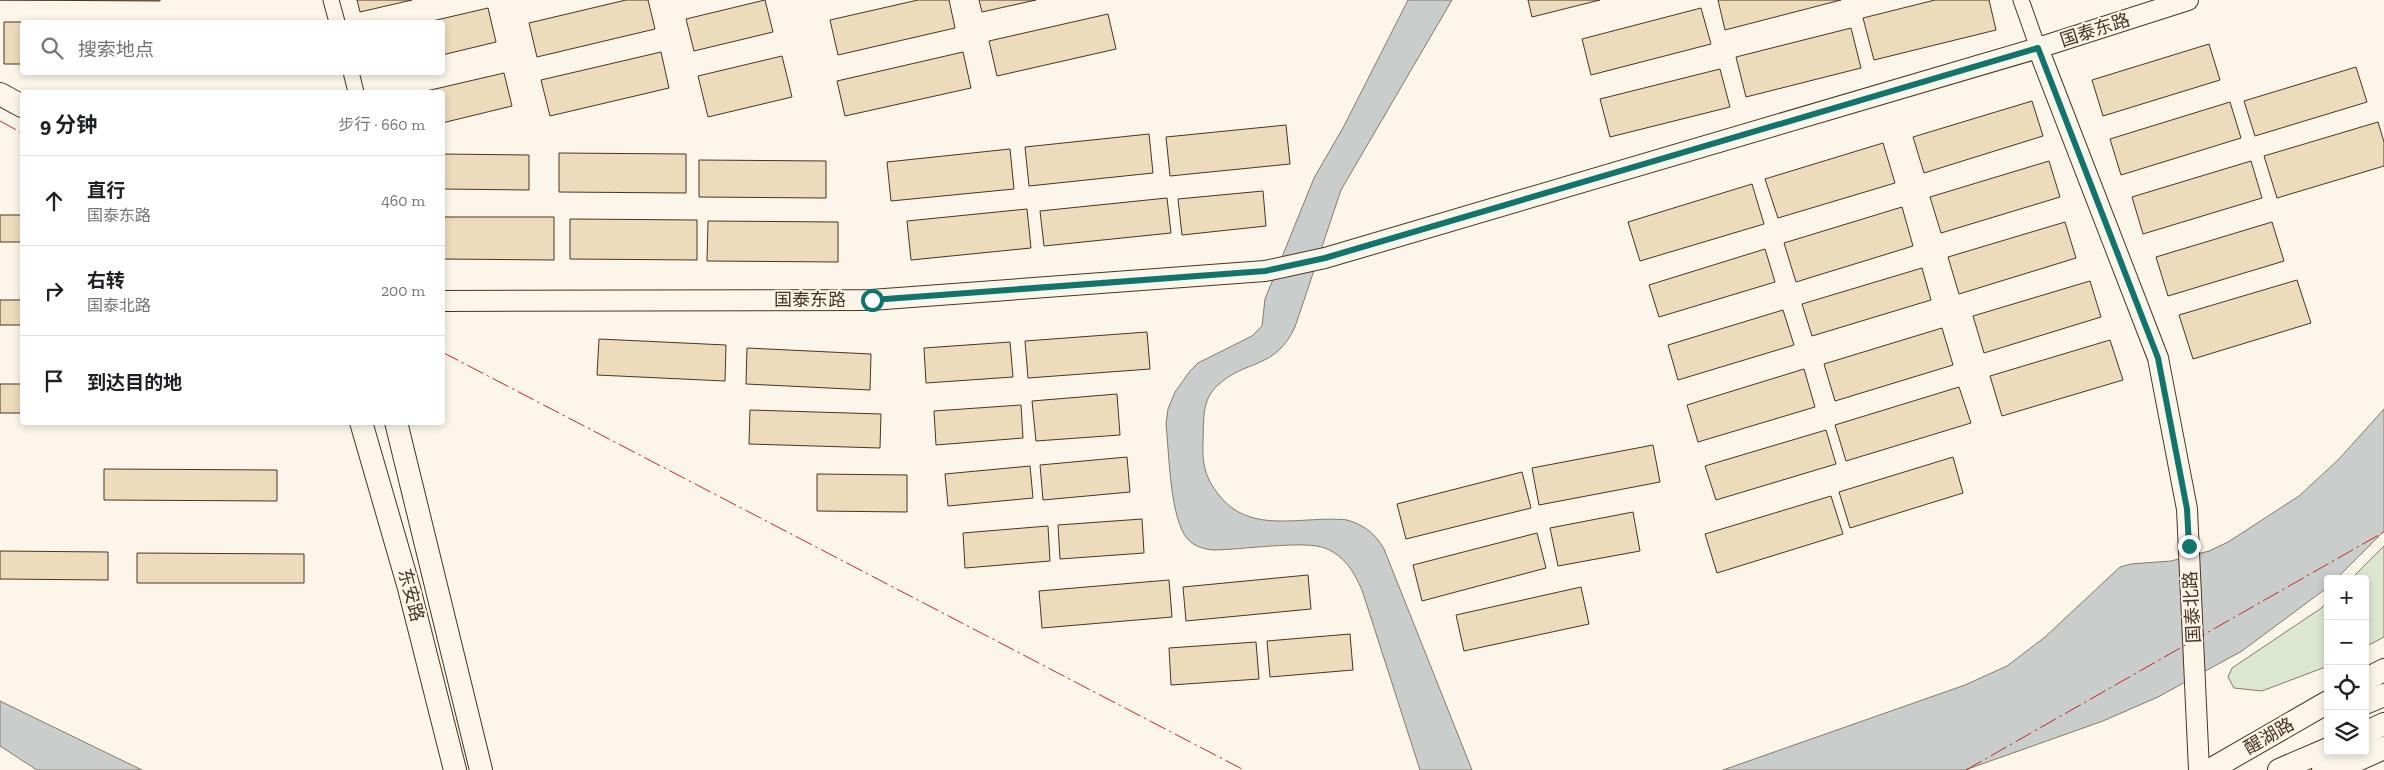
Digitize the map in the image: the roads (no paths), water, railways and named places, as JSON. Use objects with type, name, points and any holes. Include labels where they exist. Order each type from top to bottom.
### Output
[{"type":"main road","points":[[0,94],[20,105]]},
{"type":"main road","name":"东安路","points":[[362,425],[410,588],[455,770]]},
{"type":"main road","name":"东安路","points":[[397,425],[481,770]]},
{"type":"main road","points":[[2369,678],[2384,670]]},
{"type":"main road","points":[[2369,701],[2384,695]]},
{"type":"main road","name":"醒湖路","points":[[2212,770],[2324,704]]},
{"type":"main road","points":[[2212,770],[2324,722]]},
{"type":"main road","points":[[2369,730],[2384,724]]},
{"type":"main road","points":[[2323,770],[2355,761],[2384,748]]},
{"type":"main road","points":[[2279,770],[2324,751]]},
{"type":"street","points":[[331,0],[336,20]]},
{"type":"street","points":[[2021,0],[2038,48]]},
{"type":"street","name":"国泰东路","points":[[445,301],[872,300],[1265,271],[1325,258],[2038,48],[2188,0]]},
{"type":"street","name":"国泰北路","points":[[2038,48],[2158,358],[2187,509],[2199,770]]},
{"type":"street","points":[[352,75],[356,90]]}]
